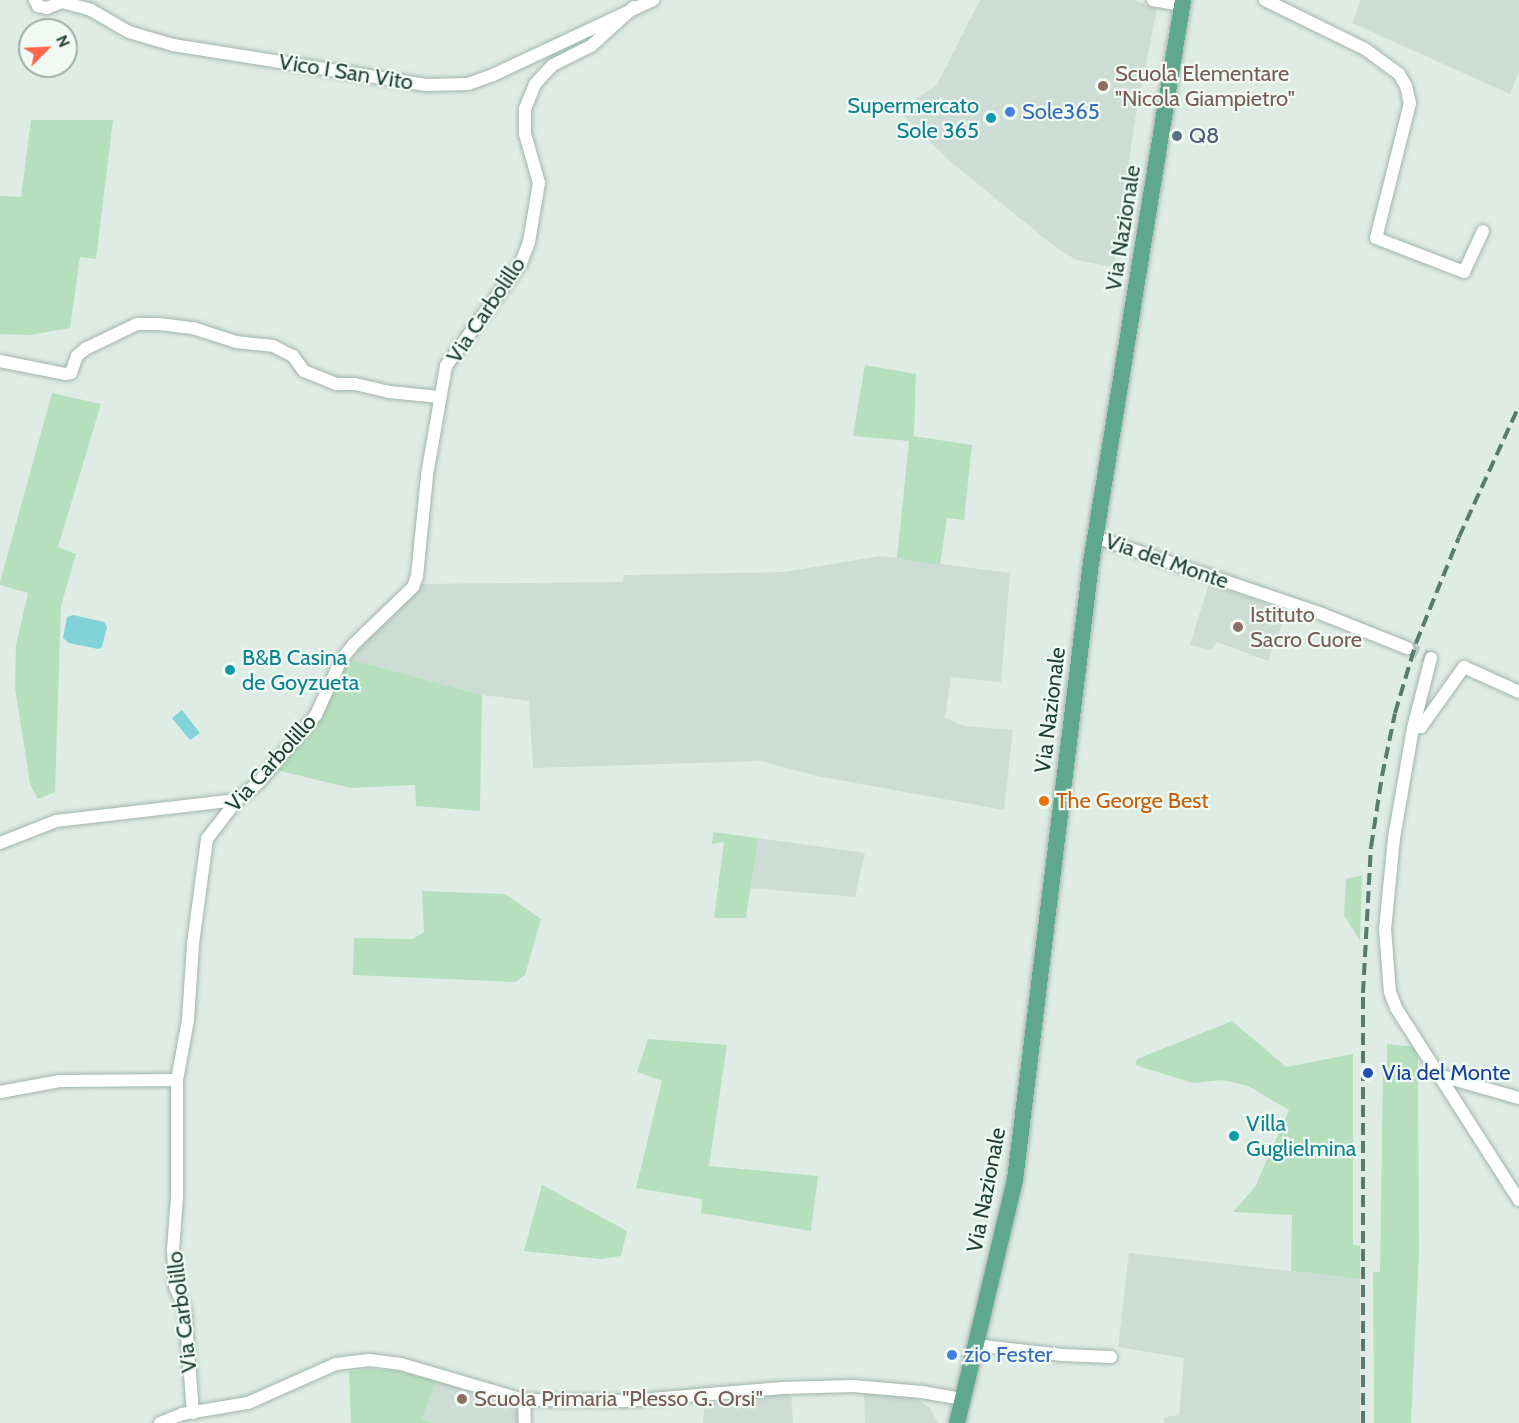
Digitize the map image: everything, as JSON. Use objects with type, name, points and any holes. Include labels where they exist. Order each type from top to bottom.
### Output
[{"type":"main road","name":"Via Nazionale","points":[[957,1423],[1015,1180],[1095,537],[1182,3]]},
{"type":"street","name":"Vico I San Vito","points":[[35,0],[38,6],[47,8],[62,2],[91,10],[129,32],[173,45],[426,85],[468,84],[494,75],[652,0]]},
{"type":"street","points":[[1153,0],[1182,3]]},
{"type":"street","points":[[1265,0],[1365,49],[1399,74],[1406,86],[1410,103],[1376,238],[1464,272],[1483,231]]},
{"type":"street","name":"Via Carbolillo","points":[[193,1413],[185,1309],[175,1287],[173,1250],[177,1197],[177,1080],[188,1020],[193,944],[207,839],[237,800],[259,782],[316,716],[342,660],[354,644],[413,587],[417,576],[427,475],[446,366],[453,353],[521,263],[529,242],[539,183],[525,134],[525,109],[535,84],[553,65],[591,46],[634,7]]},
{"type":"street","points":[[0,361],[65,374],[71,373],[77,356],[85,349],[137,324],[159,324],[193,328],[237,342],[273,346],[293,356],[304,371],[337,384],[355,384],[388,392],[440,397]]},
{"type":"street","name":"Via del Monte","points":[[1095,537],[1322,614],[1407,648]]},
{"type":"street","points":[[1431,658],[1400,792],[1390,869],[1385,929],[1390,992],[1396,1008],[1519,1200]]},
{"type":"street","points":[[1413,728],[1421,727],[1464,667],[1519,692]]},
{"type":"street","points":[[0,843],[56,821],[237,800]]},
{"type":"street","points":[[1438,1075],[1519,1098]]},
{"type":"street","points":[[0,1092],[60,1081],[177,1080]]},
{"type":"street","points":[[974,1345],[1062,1355],[1111,1356]]},
{"type":"street","points":[[160,1423],[193,1413],[249,1403],[336,1365],[369,1360],[401,1364],[524,1400],[627,1401],[782,1388],[853,1386],[922,1392],[961,1399]]},
{"type":"street","points":[[524,1400],[525,1423]]},
{"type":"shaded area","points":[[980,0],[1134,0],[1157,9],[1135,120],[1114,267],[1076,260],[1054,246],[951,162],[898,111],[937,85]]},
{"type":"shaded area","points":[[1361,0],[1519,0],[1519,71],[1510,94],[1352,23]]},
{"type":"shaded area","points":[[881,556],[1010,573],[1001,682],[951,677],[945,718],[964,726],[1013,730],[1004,810],[817,776],[761,761],[533,768],[529,701],[482,695],[345,658],[420,584],[623,582],[624,575],[785,572]]},
{"type":"shaded area","name":"Istituto Sacro Cuore","points":[[1209,583],[1287,611],[1268,661],[1217,642],[1211,650],[1190,645]]},
{"type":"shaded area","points":[[758,838],[865,853],[855,897],[749,888]]},
{"type":"shaded area","points":[[1129,1253],[1360,1279],[1360,1423],[1164,1423],[1164,1417],[1179,1415],[1184,1358],[1118,1347]]},
{"type":"shaded area","name":"Scuola Primaria \"Plesso G. Orsi\"","points":[[436,1381],[518,1407],[518,1423],[434,1423],[422,1419]]},
{"type":"shaded area","points":[[864,1391],[914,1397],[930,1408],[938,1423],[865,1423]]},
{"type":"shaded area","points":[[791,1393],[793,1423],[703,1423],[705,1404]]},
{"type":"green space","points":[[31,120],[113,120],[96,259],[80,257],[70,328],[30,335],[0,334],[0,196],[21,197]]},
{"type":"green space","points":[[865,365],[916,374],[914,436],[972,445],[964,520],[947,518],[940,565],[897,558],[909,441],[853,436]]},
{"type":"green space","points":[[52,393],[101,404],[58,547],[76,554],[61,606],[55,792],[38,799],[30,784],[15,687],[16,645],[28,593],[0,585],[0,582]]},
{"type":"green space","points":[[345,658],[482,695],[480,811],[416,806],[415,785],[350,788],[273,769],[315,721]]},
{"type":"green space","points":[[713,832],[758,838],[746,918],[714,918],[724,842],[712,844]]},
{"type":"green space","points":[[1362,875],[1360,941],[1344,915],[1346,879]]},
{"type":"green space","points":[[422,891],[505,894],[541,919],[525,975],[515,982],[353,975],[354,938],[413,939],[424,932]]},
{"type":"green space","points":[[1232,1021],[1286,1067],[1353,1054],[1353,1245],[1360,1246],[1360,1279],[1291,1271],[1292,1215],[1233,1212],[1255,1187],[1289,1110],[1248,1086],[1222,1080],[1193,1083],[1135,1065],[1137,1059]]},
{"type":"green space","points":[[648,1039],[727,1045],[709,1166],[818,1176],[811,1231],[701,1213],[702,1199],[636,1188],[662,1081],[637,1072]]},
{"type":"green space","points":[[1387,1044],[1414,1047],[1418,1055],[1419,1253],[1411,1423],[1374,1423],[1373,1272],[1380,1272],[1383,1068],[1387,1065]]},
{"type":"green space","points":[[542,1185],[627,1231],[621,1256],[601,1259],[524,1251]]},
{"type":"green space","points":[[369,1369],[398,1371],[436,1381],[422,1419],[433,1423],[351,1423],[349,1372]]},
{"type":"water","points":[[73,615],[104,622],[107,627],[102,647],[98,649],[69,643],[63,638],[67,617]]},
{"type":"water","points":[[182,710],[200,733],[190,740],[172,718]]},
{"type":"tunnel","points":[[1407,648],[1431,658]]},
{"type":"railway","points":[[1363,1423],[1363,993],[1371,847],[1395,713],[1416,643],[1459,537],[1519,406]]},
{"type":"place","name":"Scuola Elementare \"Nicola Giampietro\"","points":[[1103,86]]},
{"type":"place","name":"Sole365","points":[[1010,112]]},
{"type":"place","name":"Supermercato Sole 365","points":[[991,118]]},
{"type":"place","name":"Q8","points":[[1177,136]]},
{"type":"place","name":"Istituto Sacro Cuore","points":[[1238,627]]},
{"type":"place","name":"B&B Casina de Goyzueta","points":[[230,670]]},
{"type":"place","name":"The George Best","points":[[1044,801]]},
{"type":"place","name":"Via del Monte","points":[[1368,1073]]},
{"type":"place","name":"Villa Guglielmina","points":[[1234,1136]]},
{"type":"place","name":"zio Fester","points":[[952,1355]]},
{"type":"place","name":"Scuola Primaria \"Plesso G. Orsi\"","points":[[462,1399]]}]
